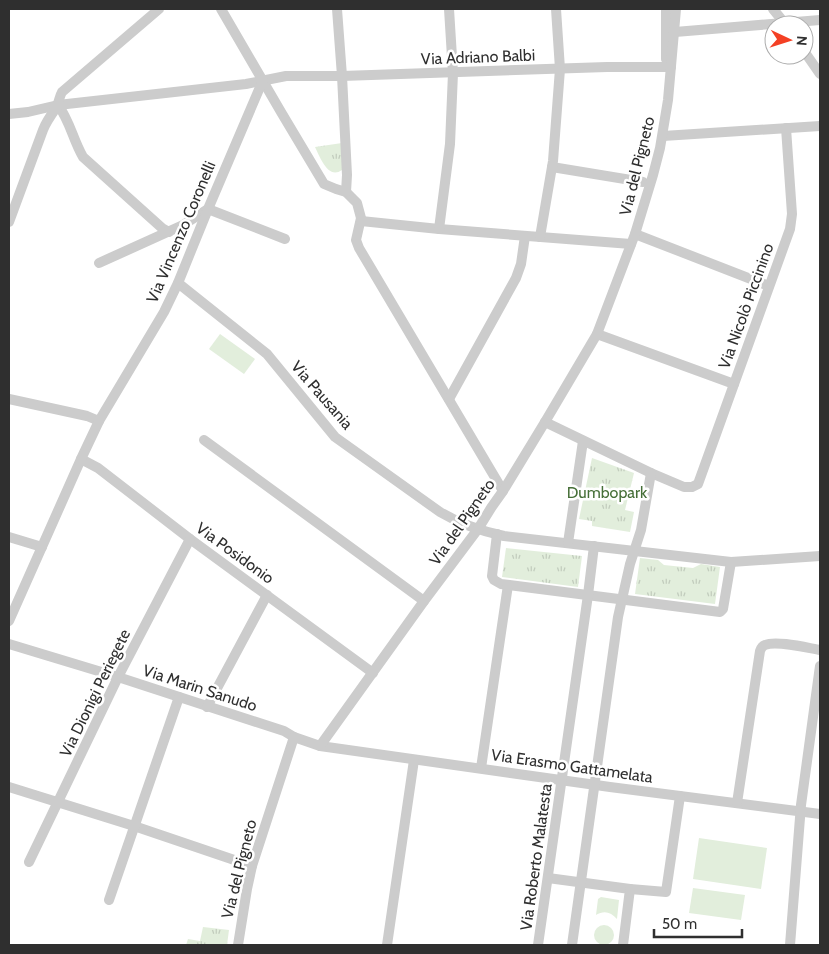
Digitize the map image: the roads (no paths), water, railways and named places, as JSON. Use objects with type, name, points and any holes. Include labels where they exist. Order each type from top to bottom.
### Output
[{"type":"street","points":[[9,222],[43,130],[48,118],[58,105],[61,95],[159,9]]},
{"type":"street","points":[[222,9],[324,184],[346,192],[357,203],[361,221],[356,240],[359,248],[503,491]]},
{"type":"street","points":[[337,9],[347,175],[346,192]]},
{"type":"street","points":[[439,229],[450,144],[453,73],[449,9]]},
{"type":"street","points":[[540,237],[552,167],[560,69],[556,9]]},
{"type":"street","name":"Via del Pigneto","points":[[666,9],[666,59],[671,67]]},
{"type":"street","name":"Via del Pigneto","points":[[320,746],[478,529],[546,422],[597,334],[635,234],[663,136],[676,9]]},
{"type":"street","points":[[674,32],[764,26]]},
{"type":"street","name":"Via Adriano Balbi","points":[[9,114],[34,111],[58,105],[246,84],[286,76],[671,67]]},
{"type":"street","name":"Via Vincenzo Coronelli","points":[[9,621],[99,421],[164,312],[178,283],[263,80]]},
{"type":"street","points":[[58,105],[66,117],[83,157],[168,232]]},
{"type":"street","points":[[663,136],[820,126]]},
{"type":"street","name":"Via Nicolò Piccinino","points":[[651,473],[686,487],[695,486],[700,480],[792,222],[786,128]]},
{"type":"street","points":[[552,167],[643,182]]},
{"type":"street","points":[[99,263],[189,222],[208,208],[285,239]]},
{"type":"street","points":[[361,221],[631,244]]},
{"type":"street","points":[[635,234],[769,286]]},
{"type":"street","points":[[449,399],[516,278],[521,264],[525,236]]},
{"type":"street","name":"Via Pausania","points":[[178,283],[267,354],[335,437],[454,520],[496,534],[731,562],[820,556]]},
{"type":"street","points":[[597,334],[734,384]]},
{"type":"street","points":[[9,399],[87,416],[99,421]]},
{"type":"street","points":[[546,422],[651,473],[641,530],[630,564],[618,616],[572,945]]},
{"type":"street","points":[[204,440],[424,602]]},
{"type":"street","points":[[568,543],[583,441]]},
{"type":"street","name":"Via Posidonio","points":[[81,459],[98,468],[190,539],[373,673]]},
{"type":"street","points":[[496,534],[492,576],[498,582],[508,585],[720,612],[723,609],[731,562]]},
{"type":"street","points":[[9,536],[42,546]]},
{"type":"street","name":"Via Dionigi Periegete","points":[[29,862],[118,677],[190,539]]},
{"type":"street","name":"Via Roberto Malatesta","points":[[538,945],[594,546]]},
{"type":"street","points":[[480,768],[508,585]]},
{"type":"street","points":[[208,707],[267,595]]},
{"type":"street","points":[[737,804],[762,647],[775,643],[820,650]]},
{"type":"street","name":"Via Marin Sanudo","points":[[9,644],[284,731],[294,738]]},
{"type":"street","points":[[790,945],[800,812],[819,687],[820,666]]},
{"type":"street","points":[[109,900],[179,697]]},
{"type":"street","points":[[294,738],[320,746]]},
{"type":"street","name":"Via del Pigneto","points":[[238,945],[252,866],[294,738]]},
{"type":"street","name":"Via Erasmo Gattamelata","points":[[320,746],[595,785],[820,814]]},
{"type":"street","points":[[387,945],[414,760]]},
{"type":"street","points":[[9,787],[134,826],[252,866]]},
{"type":"street","points":[[548,878],[666,892],[680,796]]},
{"type":"street","points":[[623,945],[630,888]]},
{"type":"park label","name":"Dumbopark","points":[[607,492]]}]
